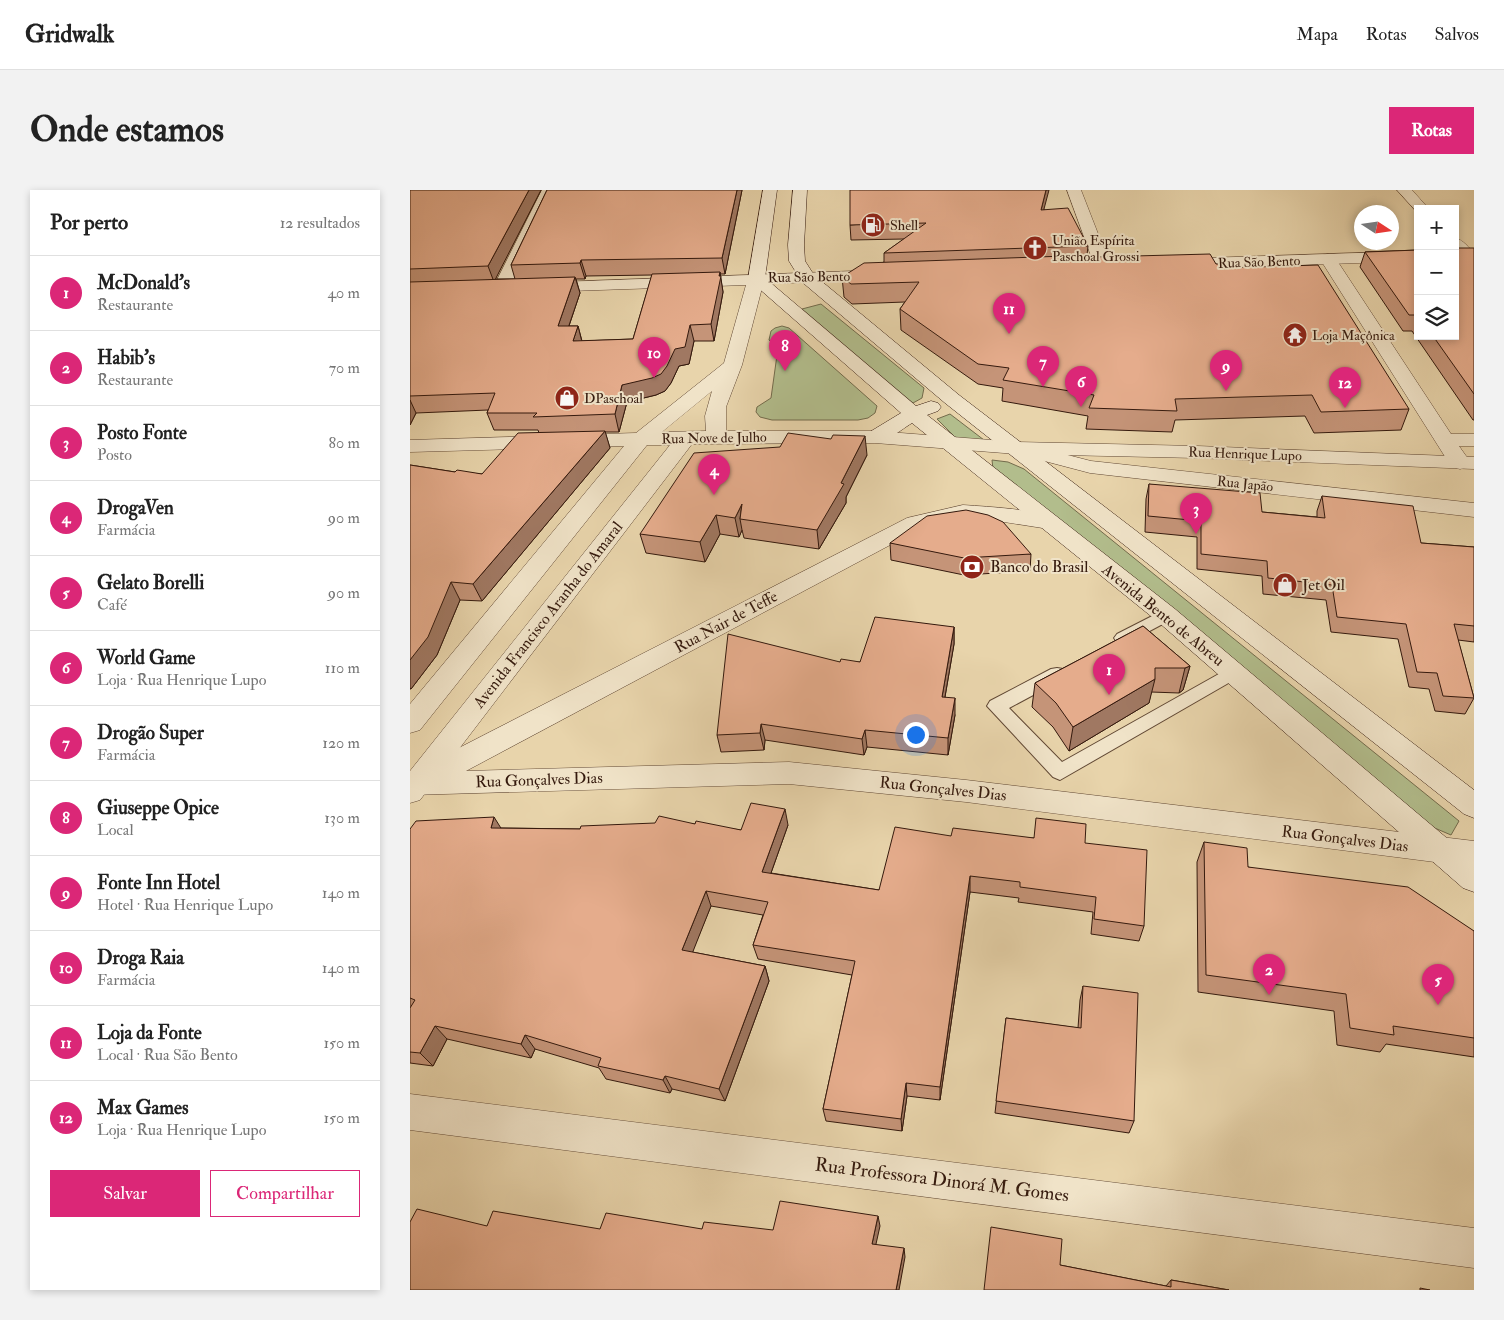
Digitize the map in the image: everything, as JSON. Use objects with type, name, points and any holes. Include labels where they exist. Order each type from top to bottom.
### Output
[{"type":"street","points":[[502,288],[549,190]]},
{"type":"street","points":[[717,437],[713,421],[716,408],[733,365],[756,278],[770,190]]},
{"type":"street","points":[[800,190],[796,245],[797,261],[808,278],[952,399],[1474,806]]},
{"type":"street","points":[[1074,190],[1103,267]]},
{"type":"street","points":[[1404,190],[1418,205]]},
{"type":"street","name":"Rua São Bento","points":[[1162,265],[1414,256]]},
{"type":"street","points":[[1328,259],[1446,440],[1467,463]]},
{"type":"street","points":[[1084,268],[1123,266]]},
{"type":"street","name":"Rua São Bento","points":[[484,289],[756,278],[896,275]]},
{"type":"street","name":"Avenida Bento de Abreu","points":[[756,278],[949,444],[1166,615],[1474,879]]},
{"type":"street","points":[[410,723],[640,440],[733,365]]},
{"type":"street","points":[[875,437],[915,413],[952,399]]},
{"type":"street","name":"Rua Nove de Julho","points":[[410,446],[717,437],[875,437],[1017,448]]},
{"type":"street","name":"Avenida Francisco Aranha do Amaral","points":[[412,787],[685,438]]},
{"type":"street","points":[[1446,440],[1474,440]]},
{"type":"street","name":"Rua Henrique Lupo","points":[[1017,448],[1197,452],[1467,463]]},
{"type":"street","name":"Rua Japão","points":[[1017,448],[1090,466],[1474,510]]},
{"type":"street","name":"Rua Nair de Teffe","points":[[412,787],[915,523],[963,512],[1004,515],[1049,522]]},
{"type":"street","name":"Rua Gonçalves Dias","points":[[412,787],[789,773],[966,791],[1474,854]]},
{"type":"street","name":"Rua Professora Dinorá M. Gomes","points":[[410,1112],[1474,1248]]},
{"type":"lane","points":[[1106,647],[1166,615]]},
{"type":"lane","points":[[1072,665],[996,706],[1060,772],[1233,672]]},
{"type":"green space","points":[[821,304],[924,388],[922,398],[913,403],[802,309]]},
{"type":"green space","points":[[782,326],[789,328],[877,406],[875,413],[868,418],[858,420],[772,420],[760,417],[756,412],[757,407],[771,398],[778,348],[769,340],[771,331]]},
{"type":"green space","points":[[950,414],[984,440],[956,438],[937,419]]},
{"type":"green space","points":[[992,460],[1008,462],[1024,469],[1459,821],[1451,835],[1430,826],[993,469]]},
{"type":"building","points":[[410,190],[529,190],[488,266],[410,269]]},
{"type":"building","points":[[547,190],[737,190],[722,258],[581,260],[580,263],[511,265]]},
{"type":"building","points":[[850,190],[1046,190],[1041,210],[1068,208],[1088,246],[884,253],[926,223],[850,225]]},
{"type":"building","points":[[1459,248],[1474,248],[1474,394],[1436,340],[1459,340]]},
{"type":"building","points":[[1414,250],[1414,315],[1409,315],[1365,252]]},
{"type":"building","points":[[1210,254],[1216,264],[1222,264],[1224,268],[1318,265],[1409,409],[1321,412],[1312,395],[1175,399],[1177,411],[1089,408],[1094,395],[1003,380],[1009,368],[978,364],[900,309],[919,282],[851,284],[842,277],[864,263],[1095,255],[1096,257]]},
{"type":"building","points":[[720,272],[719,276],[721,276],[711,324],[690,325],[685,347],[675,349],[661,374],[622,385],[615,414],[533,417],[537,413],[487,413],[495,393],[410,396],[410,282],[575,277],[558,326],[578,326],[573,341],[633,339],[652,274]]},
{"type":"building","points":[[605,431],[473,584],[451,582],[428,637],[410,660],[410,465],[482,474],[518,433]]},
{"type":"building","points":[[788,433],[831,439],[833,435],[865,436],[841,483],[844,484],[817,530],[740,519],[742,504],[735,518],[716,515],[700,542],[640,534],[694,453],[780,447]]},
{"type":"building","points":[[1149,484],[1260,493],[1262,512],[1325,518],[1322,496],[1413,506],[1421,543],[1474,547],[1474,626],[1454,624],[1474,698],[1443,696],[1437,673],[1417,672],[1406,624],[1337,617],[1332,585],[1268,578],[1267,561],[1201,554],[1201,521],[1148,516]]},
{"type":"building","points":[[966,510],[988,515],[1003,522],[1031,554],[964,558],[890,543],[927,516]]},
{"type":"building","points":[[875,617],[954,627],[942,697],[955,698],[948,738],[865,730],[862,739],[761,724],[760,733],[717,735],[728,634],[840,662],[841,659],[860,662]]},
{"type":"building","points":[[1143,626],[1190,666],[1185,668],[1155,668],[1155,679],[1073,727],[1056,703],[1035,683]]},
{"type":"building","points":[[751,803],[785,809],[762,872],[879,890],[895,827],[951,836],[953,828],[1034,838],[1036,818],[1086,824],[1085,843],[1147,850],[1144,926],[1094,919],[1096,897],[1020,887],[1020,882],[970,876],[940,1087],[906,1083],[901,1119],[823,1109],[855,961],[753,945],[768,902],[706,891],[682,950],[765,966],[719,1089],[665,1076],[663,1080],[598,1066],[601,1058],[525,1035],[521,1044],[435,1026],[420,1053],[410,1052],[410,1008],[415,1000],[410,998],[410,829],[416,821],[494,817],[491,828],[580,829],[581,826],[655,823],[659,816],[695,824],[696,821],[741,830]]},
{"type":"building","points":[[1204,842],[1247,848],[1248,867],[1408,887],[1474,931],[1474,1038],[1393,1026],[1394,1035],[1350,1028],[1346,994],[1206,975]]},
{"type":"building","points":[[1083,986],[1138,993],[1134,1121],[996,1101],[1006,1018],[1081,1028]]},
{"type":"building","points":[[780,1201],[878,1216],[872,1244],[904,1248],[896,1290],[410,1290],[410,1222],[417,1209],[487,1226],[493,1211],[600,1229],[606,1213],[702,1229],[704,1222],[773,1230]]},
{"type":"building","points":[[991,1227],[1062,1239],[1060,1265],[1171,1287],[1171,1280],[1229,1290],[984,1290]]},
{"type":"place","name":"Shell","points":[[873,225]]},
{"type":"place","name":"União Espírita Paschoal Grossi","points":[[1035,248]]},
{"type":"place","name":"Loja da Fonte","points":[[1009,334]]},
{"type":"place","name":"Loja Maçônica","points":[[1295,335]]},
{"type":"place","name":"Giuseppe Opice","points":[[785,371]]},
{"type":"place","name":"Droga Raia","points":[[654,378]]},
{"type":"place","name":"Drogão Super","points":[[1043,387]]},
{"type":"place","name":"Fonte Inn Hotel","points":[[1226,391]]},
{"type":"place","name":"DPaschoal","points":[[567,398]]},
{"type":"place","name":"World Game","points":[[1081,407]]},
{"type":"place","name":"Max Games","points":[[1345,408]]},
{"type":"place","name":"DrogaVen","points":[[714,495]]},
{"type":"place","name":"Posto Fonte","points":[[1196,534]]},
{"type":"place","name":"Banco do Brasil","points":[[972,567]]},
{"type":"place","name":"Jet Oil","points":[[1285,585]]},
{"type":"place","name":"McDonald's","points":[[1109,695]]},
{"type":"place","name":"Habib's","points":[[1269,995]]},
{"type":"place","name":"Gelato Borelli","points":[[1438,1005]]}]
